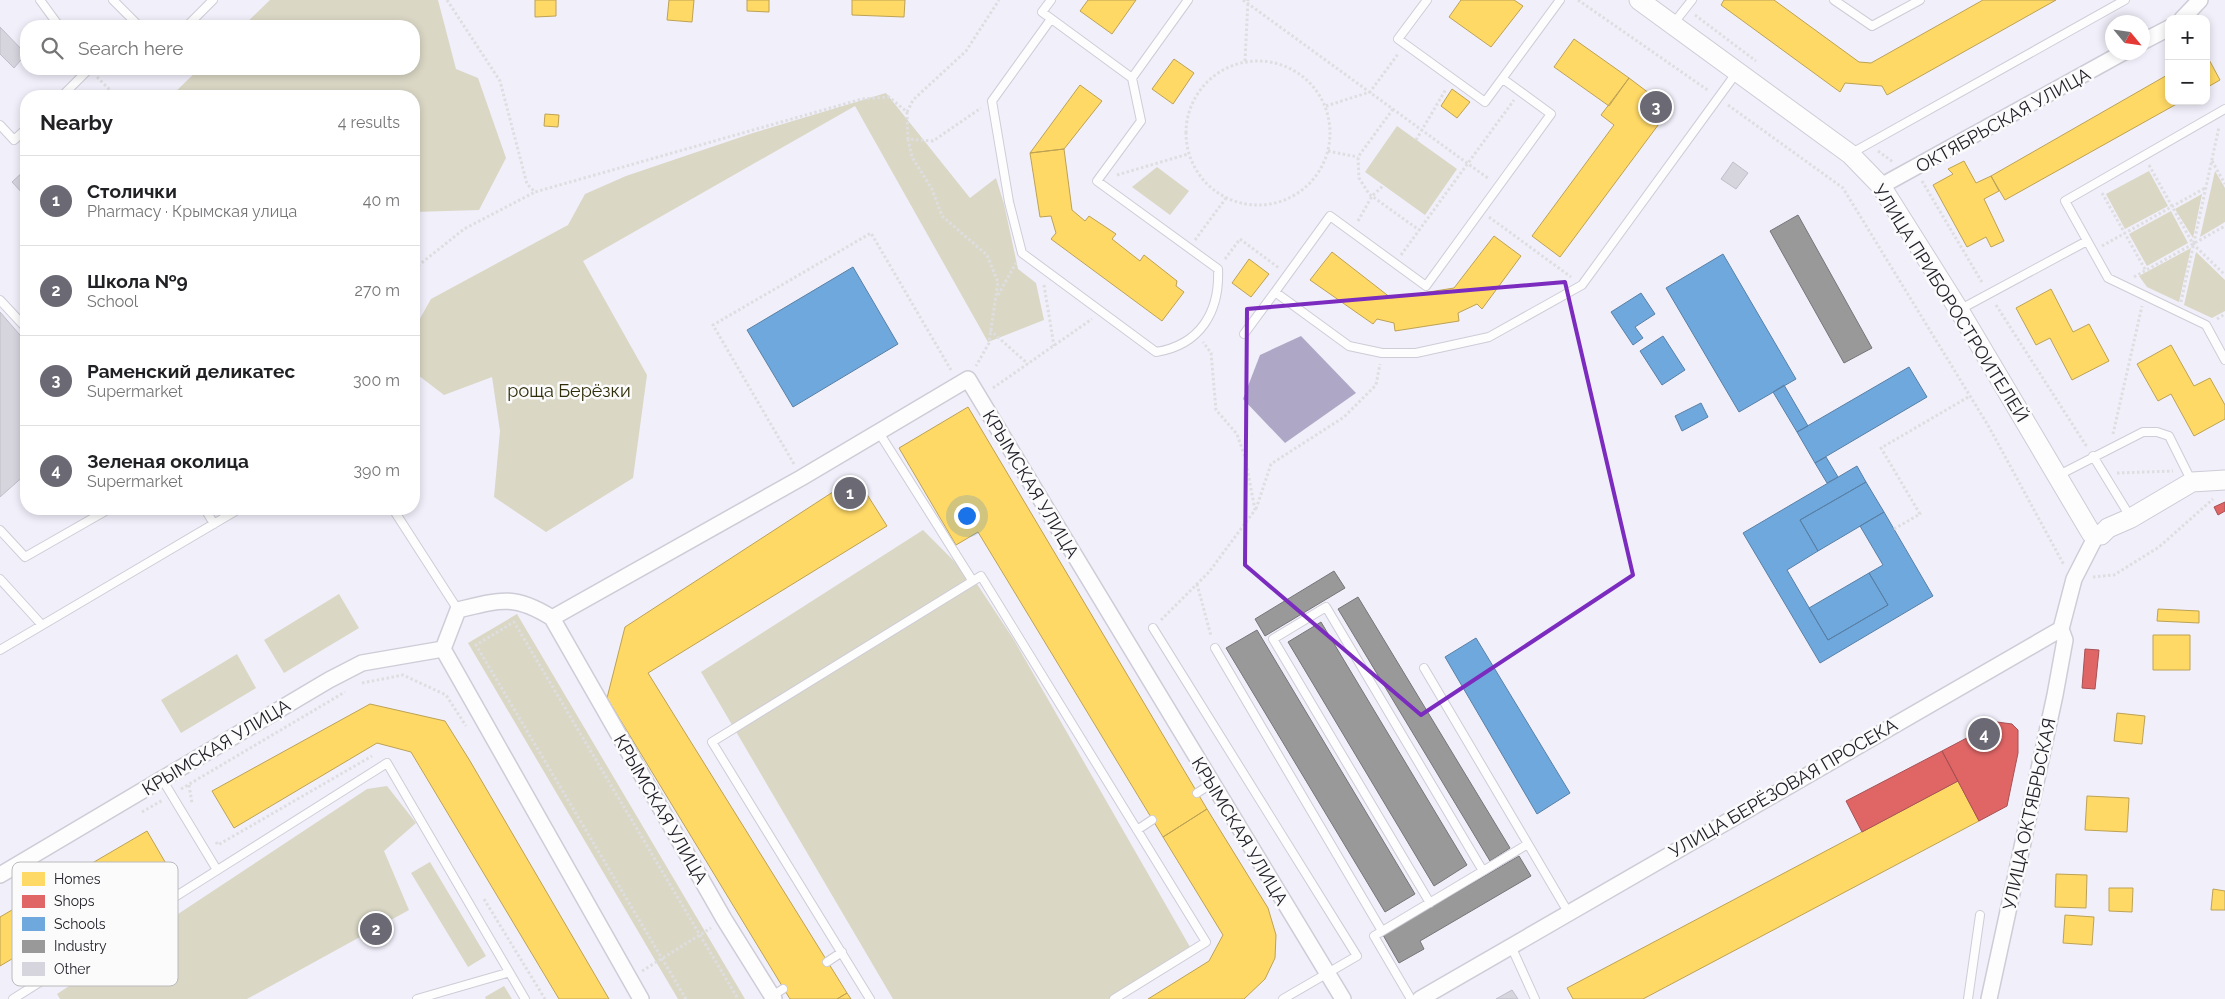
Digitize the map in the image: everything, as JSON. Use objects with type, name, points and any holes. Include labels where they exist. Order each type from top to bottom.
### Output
[{"type":"street","name":"УЛИЦА ПРИБОРОСТРОИТЕЛЕЙ","points":[[1639,0],[1738,70],[1850,154],[1881,186],[1959,310],[2056,476],[2097,530]]},
{"type":"street","points":[[2186,15],[2200,0]]},
{"type":"street","points":[[2150,38],[2165,30]]},
{"type":"street","name":"ОКТЯБРЬСКАЯ УЛИЦА","points":[[1881,186],[2109,60]]},
{"type":"street","points":[[641,999],[443,649],[458,610],[501,600],[533,606],[552,618],[801,478],[964,382]]},
{"type":"street","name":"КРЫМСКАЯ УЛИЦА","points":[[964,382],[980,397],[1343,999]]},
{"type":"street","points":[[2061,629],[2074,579],[2097,530],[2131,518],[2189,477],[2221,488]]},
{"type":"street","name":"КРЫМСКАЯ УЛИЦА","points":[[552,618],[724,919],[777,995]]},
{"type":"street","name":"УЛИЦА БЕРЁЗОВАЯ ПРОСЕКА","points":[[1420,999],[2061,629]]},
{"type":"street","name":"УЛИЦА ОКТЯБРЬСКАЯ","points":[[1989,999],[2055,695],[2065,640],[2061,629]]},
{"type":"street","name":"КРЫМСКАЯ УЛИЦА","points":[[22,862],[329,680],[362,663],[443,649]]},
{"type":"street","name":"КРЫМСКАЯ УЛИЦА","points":[[0,875],[12,868]]},
{"type":"lane","points":[[40,0],[55,20]]},
{"type":"lane","points":[[113,0],[134,20]]},
{"type":"lane","points":[[193,20],[213,0]]},
{"type":"lane","points":[[1051,0],[1042,12],[1132,78],[1141,121],[1097,181],[1218,269],[1218,296],[1213,310],[1197,334],[1171,350],[1156,352],[1022,253],[1009,202],[992,101],[1051,19]]},
{"type":"lane","points":[[1132,78],[1188,0]]},
{"type":"lane","points":[[1427,0],[1398,39],[1485,102],[1560,0]]},
{"type":"lane","points":[[1673,24],[1692,0]]},
{"type":"lane","points":[[1834,0],[1872,26],[1920,0]]},
{"type":"lane","points":[[1850,154],[2125,0]]},
{"type":"lane","points":[[1275,292],[1349,346],[1382,353],[1416,353],[1489,337],[1582,285],[1738,70]]},
{"type":"lane","points":[[68,90],[84,75]]},
{"type":"lane","points":[[1244,334],[1330,216],[1426,286],[1551,114],[1503,78]]},
{"type":"lane","points":[[2224,110],[2065,200],[2108,278],[2206,325],[2225,360]]},
{"type":"lane","points":[[0,125],[14,140],[20,134]]},
{"type":"lane","points":[[1959,310],[1990,295],[2087,240]]},
{"type":"lane","points":[[0,300],[20,322]]},
{"type":"lane","points":[[878,431],[972,580]]},
{"type":"lane","points":[[2056,476],[2143,432],[2157,432],[2169,436],[2189,477]]},
{"type":"lane","points":[[2093,456],[2131,518]]},
{"type":"lane","points":[[0,530],[25,557],[98,515]]},
{"type":"lane","points":[[209,515],[214,524]]},
{"type":"lane","points":[[0,650],[229,515]]},
{"type":"lane","points":[[397,515],[458,610]]},
{"type":"lane","points":[[870,999],[712,742],[981,576],[1206,942],[1114,999]]},
{"type":"lane","points":[[0,579],[42,625]]},
{"type":"lane","points":[[1430,902],[1273,639],[1326,607],[1483,871]]},
{"type":"lane","points":[[1153,628],[1357,956],[1283,999]]},
{"type":"lane","points":[[1214,648],[1382,931]]},
{"type":"lane","points":[[1424,668],[1568,912]]},
{"type":"lane","points":[[178,895],[387,763],[507,973],[525,999]]},
{"type":"lane","points":[[162,779],[217,870]]},
{"type":"lane","points":[[1197,793],[1212,784]]},
{"type":"lane","points":[[1137,830],[1152,820]]},
{"type":"lane","points":[[1411,999],[1374,936],[1528,844]]},
{"type":"lane","points":[[1968,999],[1980,915]]},
{"type":"lane","points":[[1511,946],[1535,999]]},
{"type":"lane","points":[[827,962],[842,952]]},
{"type":"lane","points":[[416,999],[507,973]]},
{"type":"lane","points":[[13,999],[34,986]]},
{"type":"path","points":[[447,0],[500,81],[527,184],[535,192]]},
{"type":"path","points":[[801,478],[713,325],[871,233],[964,382],[989,344],[998,282],[987,255],[942,216],[932,190],[912,157],[908,139],[907,112],[913,100],[966,51],[999,0]]},
{"type":"path","points":[[1578,0],[1843,188],[1970,396],[2067,570],[2074,579],[2114,575],[2159,547],[2221,488]]},
{"type":"path","points":[[1245,61],[1246,1]]},
{"type":"path","points":[[1246,1],[1498,186]]},
{"type":"path","points":[[1326,106],[1370,92],[1405,44]]},
{"type":"path","points":[[1260,60],[1288,66],[1302,75],[1315,87],[1326,106],[1330,126],[1328,151],[1316,176],[1299,192],[1289,198],[1269,204],[1247,204],[1226,198],[1202,179],[1188,154],[1185,133],[1190,108],[1198,92],[1213,75],[1245,61],[1260,60]]},
{"type":"path","points":[[96,75],[110,90]]},
{"type":"path","points":[[1416,140],[1453,78]]},
{"type":"path","points":[[1395,264],[1520,91]]},
{"type":"path","points":[[420,264],[464,229],[535,192],[862,99],[889,97],[907,112]]},
{"type":"path","points":[[908,139],[933,141],[992,101]]},
{"type":"path","points":[[1393,109],[1358,157],[1358,178],[1372,196],[1419,230]]},
{"type":"path","points":[[2179,312],[2205,188],[2224,110]]},
{"type":"path","points":[[1328,151],[1358,157]]},
{"type":"path","points":[[1097,181],[1188,154]]},
{"type":"path","points":[[2144,156],[2193,244],[2225,275]]},
{"type":"path","points":[[2212,160],[2225,184]]},
{"type":"path","points":[[1930,177],[1921,182],[1990,295],[2093,456]]},
{"type":"path","points":[[2096,183],[2146,270]]},
{"type":"path","points":[[1352,232],[1372,196],[1384,185]]},
{"type":"path","points":[[2093,252],[2205,188]]},
{"type":"path","points":[[1189,248],[1226,198]]},
{"type":"path","points":[[1480,211],[1582,285]]},
{"type":"path","points":[[2121,284],[2225,226]]},
{"type":"path","points":[[1218,269],[1240,239],[1288,274]]},
{"type":"path","points":[[996,298],[1022,253]]},
{"type":"path","points":[[1041,267],[1054,346]]},
{"type":"path","points":[[2110,449],[2144,295]]},
{"type":"path","points":[[980,397],[1102,312]]},
{"type":"path","points":[[990,330],[1028,364]]},
{"type":"path","points":[[1197,334],[1211,353],[1216,410],[1237,434],[1245,457],[1255,510]]},
{"type":"path","points":[[1153,628],[1209,572],[1255,510],[1271,464],[1344,417],[1376,385],[1382,353]]},
{"type":"path","points":[[1894,529],[1920,514],[1881,448],[1970,396]]},
{"type":"path","points":[[2104,474],[2189,477]]},
{"type":"path","points":[[1197,584],[1214,648]]},
{"type":"path","points":[[686,999],[476,645],[514,622],[738,999]]},
{"type":"path","points":[[212,836],[218,844],[371,756],[380,758]]},
{"type":"path","points":[[189,785],[192,803],[197,811]]},
{"type":"path","points":[[482,897],[545,999]]},
{"type":"path","points":[[629,980],[724,919]]},
{"type":"highlighted area","points":[[1565,282],[1633,575],[1421,715],[1245,565],[1247,309]]},
{"type":"green space","points":[[270,0],[438,0],[456,69],[478,78],[506,158],[479,210],[420,212],[420,90],[177,90],[193,75],[420,75],[420,20],[249,20]]},
{"type":"green space","name":"роща Берёзки","points":[[886,93],[970,198],[996,178],[1004,204],[1018,269],[1036,283],[1044,320],[988,342],[855,106],[583,261],[647,375],[633,478],[546,532],[494,497],[500,431],[492,377],[444,395],[420,377],[420,318],[431,299],[568,225],[585,194],[626,176],[753,133]]},
{"type":"green space","points":[[1397,126],[1457,169],[1425,215],[1365,172]]},
{"type":"green space","points":[[1157,167],[1189,191],[1170,215],[1132,187]]},
{"type":"green space","points":[[2149,171],[2168,206],[2125,229],[2106,194]]},
{"type":"green space","points":[[2215,171],[2225,188],[2225,222],[2200,237]]},
{"type":"green space","points":[[2202,194],[2193,238],[2175,209]]},
{"type":"green space","points":[[2171,211],[2188,243],[2147,266],[2129,234]]},
{"type":"green space","points":[[2191,248],[2179,302],[2147,287],[2139,276]]},
{"type":"green space","points":[[2196,252],[2225,280],[2225,311],[2212,318],[2184,305]]},
{"type":"green space","points":[[923,530],[977,584],[1014,640],[1190,947],[1110,999],[893,999],[701,672]]},
{"type":"green space","points":[[339,594],[359,628],[284,673],[264,640]]},
{"type":"green space","points":[[517,614],[745,999],[678,999],[468,643]]},
{"type":"green space","points":[[237,654],[256,688],[181,733],[161,700]]},
{"type":"green space","points":[[387,786],[416,823],[384,851],[409,910],[247,999],[60,999],[57,994],[69,986],[178,986],[178,914],[367,789]]},
{"type":"green space","points":[[430,862],[486,956],[468,967],[411,873]]},
{"type":"green space","points":[[504,986],[512,999],[486,999],[485,997]]},
{"type":"shaded area","points":[[1301,336],[1356,393],[1285,443],[1243,399],[1260,355]]},
{"type":"building: Homes","points":[[535,0],[556,0],[556,16],[535,17]]},
{"type":"building: Homes","points":[[669,0],[694,0],[692,22],[667,20]]},
{"type":"building: Homes","points":[[747,0],[769,0],[769,12],[747,11]]},
{"type":"building: Homes","points":[[852,0],[905,0],[904,17],[852,15]]},
{"type":"building: Homes","points":[[1088,0],[1136,0],[1112,34],[1080,11]]},
{"type":"building: Homes","points":[[1461,0],[1514,0],[1523,6],[1491,47],[1449,17]]},
{"type":"building: Homes","points":[[1724,0],[1774,0],[1859,62],[1871,63],[1983,0],[2056,0],[1887,95],[1882,86],[1845,83],[1840,92],[1721,5]]},
{"type":"building: Homes","points":[[1574,39],[1629,78],[1609,106],[1554,67]]},
{"type":"building: Homes","points":[[1174,59],[1194,73],[1173,104],[1152,89]]},
{"type":"building: Homes","points":[[2210,61],[2220,80],[2210,86]]},
{"type":"building: Homes","points":[[2165,76],[2165,105],[2175,105],[2005,200],[1991,176]]},
{"type":"building: Homes","points":[[1629,78],[1670,109],[1560,257],[1532,236],[1614,125],[1601,115]]},
{"type":"building: Homes","points":[[1080,85],[1102,101],[1064,149],[1030,153]]},
{"type":"building: Homes","points":[[1452,89],[1470,102],[1457,118],[1441,106]]},
{"type":"building: Homes","points":[[545,114],[559,115],[558,127],[544,126]]},
{"type":"building: Homes","points":[[1064,149],[1072,210],[1085,221],[1089,216],[1116,234],[1112,239],[1140,261],[1144,255],[1177,281],[1176,286],[1184,292],[1162,321],[1051,239],[1056,233],[1051,216],[1040,217],[1030,153]]},
{"type":"building: Homes","points":[[1964,161],[1976,183],[1991,176],[1999,191],[1984,199],[2004,241],[1991,247],[1986,237],[1967,247],[1933,185],[1953,174],[1948,169]]},
{"type":"building: Homes","points":[[1494,236],[1521,256],[1482,309],[1477,304],[1458,313],[1459,321],[1395,331],[1394,323],[1377,319],[1373,324],[1310,280],[1332,252],[1391,298],[1454,288]]},
{"type":"building: Homes","points":[[1249,259],[1269,274],[1251,297],[1232,283]]},
{"type":"building: Homes","points":[[2051,289],[2073,332],[2089,324],[2109,361],[2072,380],[2050,338],[2036,345],[2016,308]]},
{"type":"building: Homes","points":[[2171,345],[2194,386],[2210,378],[2225,405],[2225,419],[2194,436],[2171,394],[2158,401],[2137,364]]},
{"type":"building: Homes","points":[[968,407],[1207,809],[1163,837],[978,532],[956,545],[899,448]]},
{"type":"building: Homes","points":[[856,477],[887,526],[648,673],[847,993],[837,999],[790,999],[607,698],[625,627]]},
{"type":"building: Homes","points":[[2158,609],[2199,611],[2199,623],[2157,621]]},
{"type":"building: Homes","points":[[2153,635],[2190,635],[2190,670],[2153,670]]},
{"type":"building: Homes","points":[[370,704],[445,721],[609,999],[559,999],[411,752],[377,743],[234,828],[212,791]]},
{"type":"building: Homes","points":[[2117,713],[2145,716],[2142,744],[2114,741]]},
{"type":"building: Homes","points":[[1958,781],[1979,821],[1643,999],[1573,999],[1567,988]]},
{"type":"building: Homes","points":[[2087,796],[2129,798],[2127,832],[2085,830]]},
{"type":"building: Homes","points":[[1207,809],[1268,908],[1276,935],[1275,958],[1265,979],[1244,999],[1148,999],[1209,961],[1223,935],[1163,837]]},
{"type":"building: Homes","points":[[147,831],[165,862],[94,862]]},
{"type":"building: Homes","points":[[2056,874],[2087,875],[2086,908],[2055,907]]},
{"type":"building: Homes","points":[[2109,888],[2133,888],[2132,912],[2109,911]]},
{"type":"building: Homes","points":[[2213,889],[2225,891],[2225,910],[2211,910]]},
{"type":"building: Homes","points":[[12,910],[12,959],[0,966],[0,917]]},
{"type":"building: Homes","points":[[2065,915],[2094,917],[2092,945],[2063,943]]},
{"type":"building: Homes","points":[[847,993],[851,999],[837,999]]},
{"type":"building: Shops","points":[[2225,502],[2225,511],[2218,515],[2214,507]]},
{"type":"building: Shops","points":[[2085,649],[2099,650],[2095,689],[2082,688]]},
{"type":"building: Shops","points":[[1997,722],[2012,724],[2018,730],[2018,753],[2007,806],[1979,821],[1942,751]]},
{"type":"building: Shops","points":[[1942,751],[1958,781],[1862,832],[1846,801]]},
{"type":"building: Schools","points":[[1723,254],[1796,379],[1739,412],[1666,288]]},
{"type":"building: Schools","points":[[853,267],[898,344],[793,407],[747,330]]},
{"type":"building: Schools","points":[[1641,293],[1655,314],[1635,327],[1643,338],[1633,345],[1611,312]]},
{"type":"building: Schools","points":[[1663,336],[1685,370],[1662,385],[1640,351]]},
{"type":"building: Schools","points":[[1909,367],[1927,397],[1815,463],[1797,432]]},
{"type":"building: Schools","points":[[1784,385],[1808,426],[1797,432],[1773,392]]},
{"type":"building: Schools","points":[[1701,403],[1708,417],[1682,431],[1675,416]]},
{"type":"building: Schools","points":[[1826,457],[1838,477],[1827,483],[1815,463]]},
{"type":"building: Schools","points":[[1857,466],[1866,482],[1800,520],[1818,551],[1787,570],[1828,640],[1888,605],[1869,573],[1883,565],[1860,526],[1884,512],[1933,596],[1820,663],[1743,533]]},
{"type":"building: Schools","points":[[1866,482],[1884,512],[1818,551],[1800,520]]},
{"type":"building: Schools","points":[[1869,573],[1888,605],[1828,640],[1809,608]]},
{"type":"building: Schools","points":[[1476,638],[1570,793],[1537,814],[1445,657]]},
{"type":"building: Industry","points":[[1798,215],[1872,348],[1844,363],[1770,231]]},
{"type":"building: Industry","points":[[1334,571],[1345,588],[1265,636],[1255,619]]},
{"type":"building: Industry","points":[[1358,597],[1510,848],[1490,861],[1338,609]]},
{"type":"building: Industry","points":[[1321,622],[1467,865],[1434,886],[1288,642]]},
{"type":"building: Industry","points":[[1257,630],[1415,894],[1385,912],[1226,648]]},
{"type":"building: Industry","points":[[1519,856],[1531,876],[1420,941],[1424,949],[1399,963],[1383,935]]},
{"type":"building: Other","points":[[0,27],[20,48],[20,61],[14,68],[0,54]]},
{"type":"building: Other","points":[[1733,162],[1748,173],[1736,189],[1721,179]]},
{"type":"building: Other","points":[[20,175],[20,191],[12,182]]},
{"type":"building: Other","points":[[0,312],[20,335],[20,479],[0,497]]},
{"type":"building: Other","points":[[1512,990],[1518,999],[1496,999]]},
{"type":"place","name":"Раменский деликатес","points":[[1656,107]]},
{"type":"place","name":"Столички","points":[[850,493]]},
{"type":"place","name":"Зеленая околица","points":[[1984,734]]},
{"type":"place","name":"Школа №9","points":[[376,929]]}]
